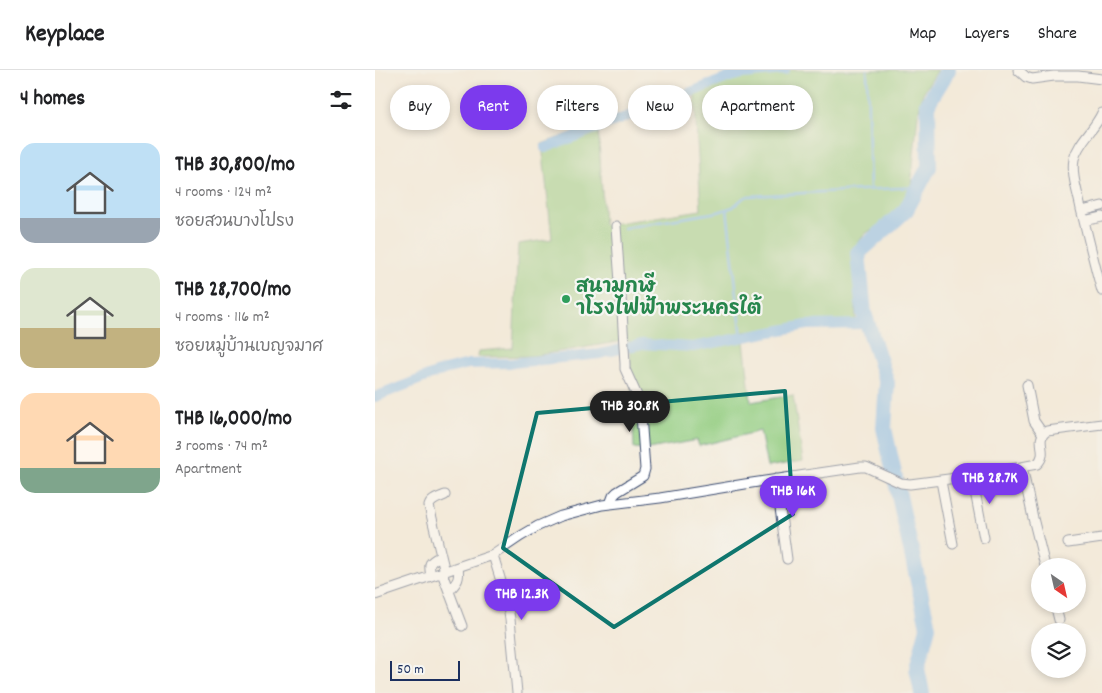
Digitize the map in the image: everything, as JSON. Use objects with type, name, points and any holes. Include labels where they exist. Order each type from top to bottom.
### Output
[{"type":"street","points":[[1019,70],[1026,77],[1032,79],[1055,76],[1102,78]]},
{"type":"street","points":[[1102,113],[1077,152],[1074,161],[1075,178],[1082,212],[1102,292]]},
{"type":"street","points":[[1082,212],[1102,206]]},
{"type":"street","points":[[1084,221],[1102,217]]},
{"type":"street","points":[[610,504],[617,492],[643,476],[645,469],[640,402],[625,369],[616,226]]},
{"type":"street","points":[[1027,385],[1034,421],[1043,434]]},
{"type":"street","points":[[375,595],[493,555],[538,526],[561,516],[602,505],[866,467],[901,483],[919,484],[972,476],[1037,464],[1043,455],[1041,438],[1047,431],[1102,424]]},
{"type":"street","points":[[1022,467],[1043,558]]},
{"type":"street","points":[[972,476],[984,538]]},
{"type":"street","points":[[776,480],[787,559]]},
{"type":"street","points":[[941,480],[953,544]]},
{"type":"street","points":[[445,495],[430,502],[429,506],[449,591],[462,626]]},
{"type":"street","points":[[1067,543],[1102,538]]},
{"type":"street","points":[[493,555],[507,601],[517,693]]},
{"type":"street","points":[[431,576],[429,566],[431,561],[441,556]]},
{"type":"street","points":[[449,591],[459,577],[458,567]]},
{"type":"street","points":[[1057,613],[1059,620]]},
{"type":"highlighted area","points":[[785,391],[793,514],[614,627],[503,548],[537,413]]},
{"type":"green space","points":[[739,70],[938,70],[923,93],[918,114],[910,196],[894,215],[865,234],[854,248],[856,323],[743,332],[751,402],[793,395],[803,461],[767,467],[760,431],[699,446],[697,440],[649,449],[634,448],[629,340],[533,356],[478,357],[479,351],[513,348],[518,244],[552,239],[542,144],[579,130],[598,130],[604,225],[701,210],[694,88]]},
{"type":"waterway","points":[[545,148],[730,77],[785,70]]},
{"type":"waterway","points":[[867,70],[870,190]]},
{"type":"waterway","points":[[922,693],[917,668],[928,627],[884,428],[887,383],[864,313],[858,253],[906,210],[929,167],[928,103],[948,70]]},
{"type":"waterway","points":[[624,228],[718,212],[733,207],[748,196],[918,187]]},
{"type":"waterway","points":[[727,209],[742,338]]},
{"type":"waterway","points":[[375,397],[444,370],[469,364],[513,363],[600,354],[642,344],[693,347],[807,325],[867,324]]},
{"type":"place","name":"สนามกฬี าโรงไฟฟ้าพระนครใต้","points":[[566,299]]}]
